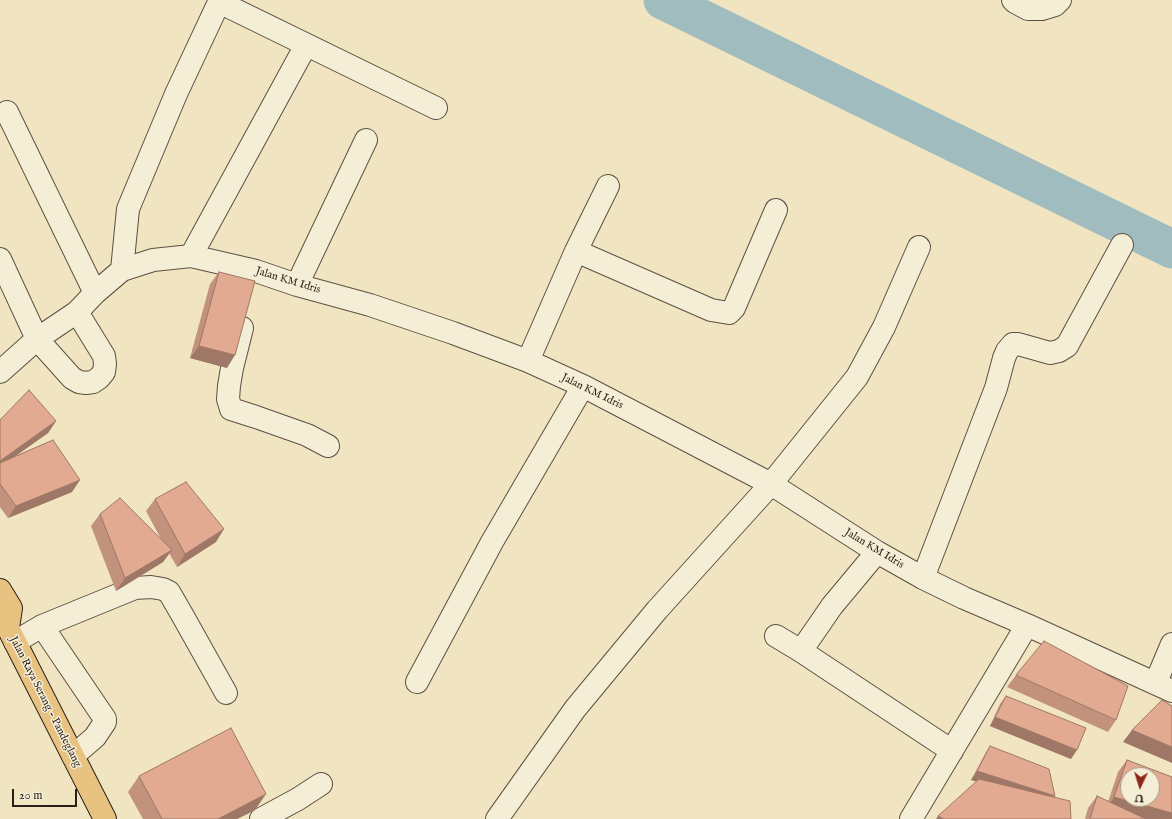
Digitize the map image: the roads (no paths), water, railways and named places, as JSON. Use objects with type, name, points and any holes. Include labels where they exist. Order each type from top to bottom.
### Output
[{"type":"main road","name":"Jalan Raya Serang - Pandeglang","points":[[0,590],[12,608],[7,632],[105,819]]},
{"type":"street","points":[[1013,0],[1028,8],[1042,10],[1055,5],[1060,0]]},
{"type":"street","points":[[122,270],[128,209],[176,94],[220,1],[306,45],[436,108]]},
{"type":"street","points":[[191,256],[306,45]]},
{"type":"street","points":[[7,112],[94,293]]},
{"type":"street","points":[[297,285],[366,140]]},
{"type":"street","points":[[528,361],[576,250],[608,186]]},
{"type":"street","points":[[576,250],[711,310],[729,313],[734,308],[776,210]]},
{"type":"street","points":[[923,578],[996,388],[1007,351],[1013,344],[1050,353],[1059,351],[1067,346],[1122,245]]},
{"type":"street","points":[[497,819],[575,709],[657,610],[771,484],[858,377],[884,327],[919,247]]},
{"type":"street","name":"Jalan KM Idris","points":[[0,372],[38,339],[77,312],[94,293],[122,270],[153,260],[191,256],[254,279],[297,285],[378,308],[453,333],[528,361],[583,386],[771,484],[877,552],[923,578],[964,598],[1164,686]]},
{"type":"street","points":[[0,259],[38,339],[72,378],[79,382],[93,382],[104,372],[106,364],[104,356],[77,312]]},
{"type":"street","points":[[247,309],[231,374],[228,399],[231,409],[256,416],[307,435],[328,446]]},
{"type":"street","points":[[418,682],[492,542],[583,386]]},
{"type":"street","points":[[801,651],[832,606],[877,552]]},
{"type":"street","points":[[7,632],[42,626],[135,588],[151,587],[163,589],[169,592],[226,693]]},
{"type":"street","points":[[912,819],[1027,625]]},
{"type":"street","points":[[42,626],[105,722],[95,737],[73,756]]},
{"type":"street","points":[[776,636],[952,751]]},
{"type":"street","points":[[1164,686],[1172,644]]},
{"type":"street","points":[[261,819],[298,799],[321,784]]},
{"type":"waterway","points":[[663,0],[1172,249]]}]
